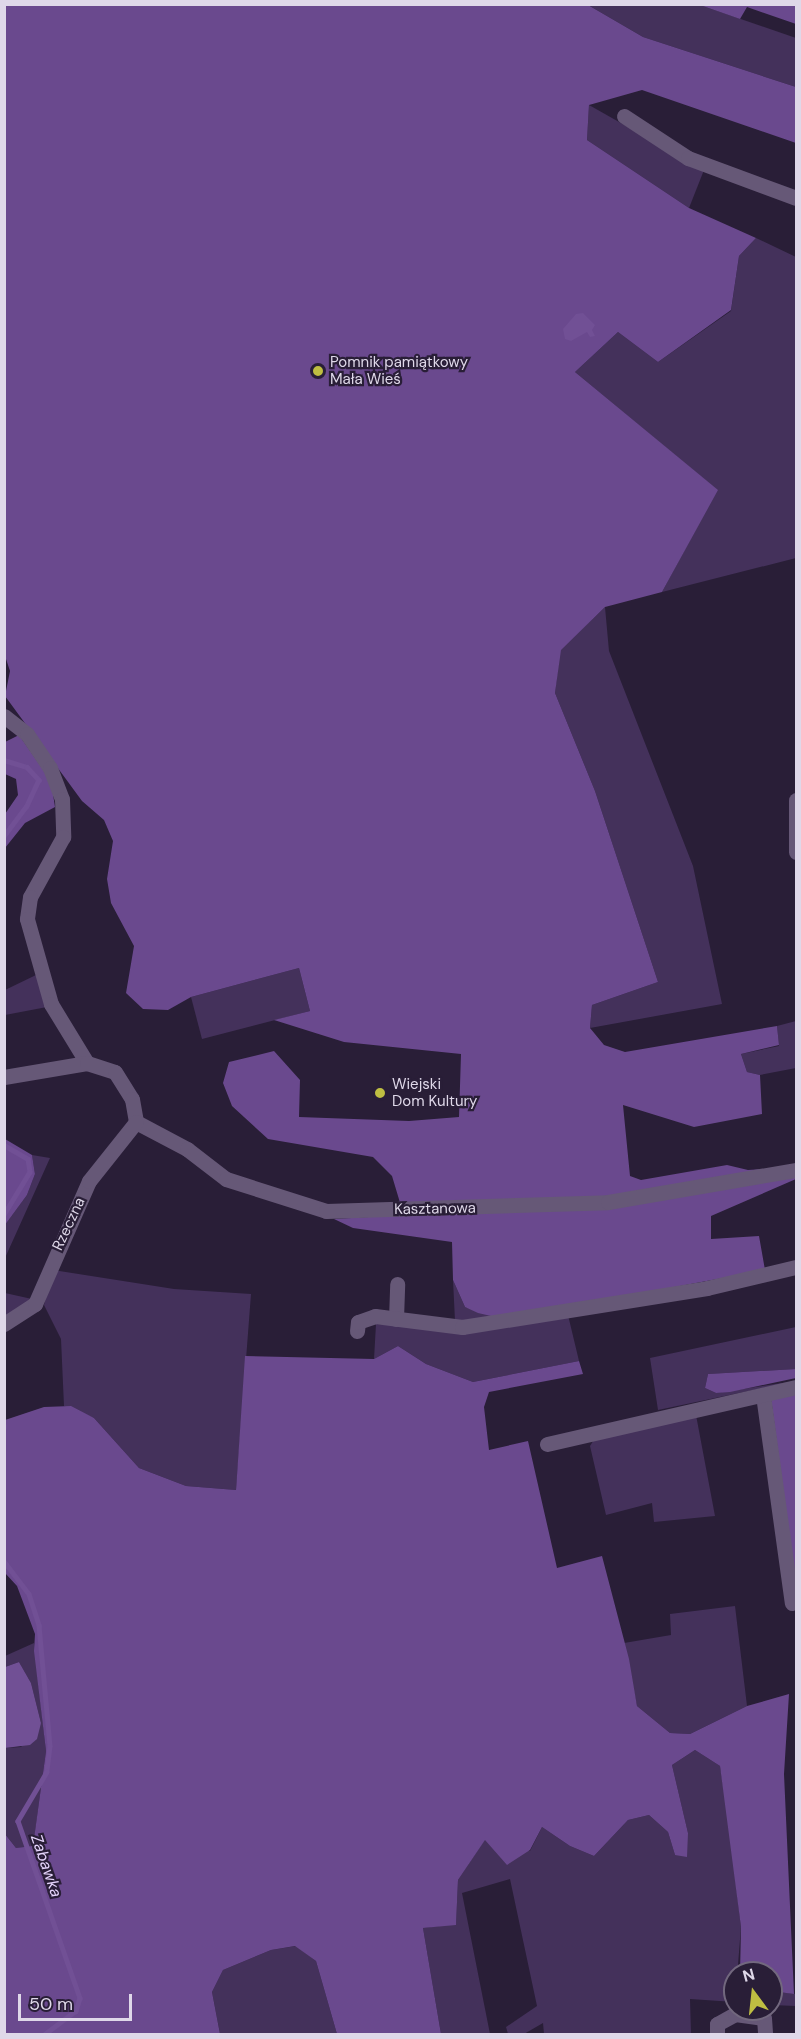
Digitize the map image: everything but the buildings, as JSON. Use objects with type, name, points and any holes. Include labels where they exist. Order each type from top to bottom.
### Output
[{"type":"street","points":[[624,116],[688,158],[796,198]]},
{"type":"street","points":[[4,716],[27,734],[50,768],[62,800],[63,837],[30,897],[27,919],[51,1004],[87,1063]]},
{"type":"street","points":[[796,800],[796,852]]},
{"type":"street","points":[[4,1077],[87,1063],[115,1072],[124,1082],[136,1122]]},
{"type":"street","name":"Kasztanowa","points":[[136,1122],[187,1149],[226,1179],[326,1211],[608,1202],[796,1170]]},
{"type":"street","name":"Rzeczna","points":[[4,1324],[35,1304],[89,1181],[136,1122]]},
{"type":"street","points":[[357,1331],[358,1322],[375,1316],[462,1327],[707,1288],[796,1267]]},
{"type":"street","points":[[396,1284],[396,1319]]},
{"type":"street","points":[[547,1444],[796,1387]]},
{"type":"street","points":[[763,1395],[792,1603]]},
{"type":"street","points":[[717,2034],[717,2024],[735,2014],[764,2018],[765,2034]]},
{"type":"shaded area","points":[[5,5],[588,5],[643,37],[796,87],[796,143],[642,90],[589,105],[587,140],[689,208],[756,238],[739,256],[731,310],[658,362],[618,332],[575,372],[718,490],[662,592],[605,607],[561,650],[555,693],[595,791],[658,982],[592,1005],[590,1028],[604,1045],[625,1052],[777,1026],[779,1045],[741,1054],[747,1072],[760,1075],[762,1114],[694,1127],[623,1105],[630,1176],[641,1180],[727,1165],[748,1170],[796,1167],[796,1179],[711,1216],[711,1239],[759,1236],[765,1270],[504,1319],[478,1313],[465,1307],[453,1280],[452,1242],[353,1228],[334,1219],[386,1216],[401,1206],[392,1176],[373,1157],[268,1139],[232,1106],[223,1083],[229,1062],[274,1051],[300,1080],[299,1117],[409,1121],[459,1117],[461,1054],[344,1042],[274,1020],[310,1011],[299,968],[191,997],[168,1010],[143,1009],[126,993],[134,946],[111,903],[107,879],[113,841],[104,820],[82,801],[5,696],[10,671],[5,656]]},
{"type":"shaded area","points":[[588,5],[700,5],[796,38],[796,87],[643,37]]},
{"type":"shaded area","points":[[700,5],[796,5],[796,24],[747,7],[740,19]]},
{"type":"shaded area","points":[[589,105],[704,170],[689,208],[587,140]]},
{"type":"shaded area","points":[[756,238],[796,257],[796,558],[662,592],[717,490],[575,372],[618,332],[658,362],[731,311],[739,256]]},
{"type":"shaded area","points":[[583,313],[595,325],[592,330],[595,336],[590,337],[587,332],[571,341],[565,339],[563,329],[576,314]]},
{"type":"shaded area","points":[[605,607],[609,651],[693,866],[722,1004],[590,1028],[592,1005],[658,982],[595,791],[555,693],[560,650]]},
{"type":"shaded area","points":[[19,735],[51,781],[55,807],[25,823],[5,848],[5,814],[18,795],[16,779],[5,774],[5,742]]},
{"type":"shaded area","points":[[299,968],[310,1011],[202,1039],[191,997]]},
{"type":"shaded area","points":[[36,975],[47,1007],[5,1015],[5,990]]},
{"type":"shaded area","points":[[796,1021],[796,1068],[760,1075],[747,1072],[741,1054],[779,1046],[777,1026]]},
{"type":"shaded area","points":[[5,1139],[32,1155],[35,1174],[27,1195],[5,1225]]},
{"type":"shaded area","points":[[32,1155],[50,1158],[5,1258],[5,1225],[27,1195],[35,1174]]},
{"type":"shaded area","points":[[53,1270],[174,1289],[251,1294],[236,1490],[186,1486],[139,1468],[94,1418],[64,1406],[61,1339],[44,1305]]},
{"type":"shaded area","points":[[453,1280],[465,1307],[504,1319],[455,1321]]},
{"type":"shaded area","points":[[5,1293],[32,1299],[5,1316]]},
{"type":"shaded area","points":[[568,1315],[579,1361],[473,1382],[426,1364],[398,1346],[374,1359],[376,1324],[468,1331]]},
{"type":"shaded area","points":[[796,1327],[796,1369],[708,1374],[705,1388],[716,1393],[796,1381],[658,1410],[650,1358]]},
{"type":"shaded area","points":[[398,1346],[426,1364],[473,1382],[579,1361],[583,1374],[489,1392],[484,1407],[489,1450],[528,1441],[557,1568],[602,1556],[629,1659],[637,1706],[670,1733],[690,1734],[747,1706],[789,1694],[784,1774],[794,1994],[783,1993],[783,1961],[740,1961],[741,1927],[720,1766],[695,1750],[672,1765],[688,1833],[687,1857],[675,1855],[668,1832],[649,1815],[628,1820],[594,1856],[570,1846],[542,1827],[530,1850],[507,1865],[485,1840],[458,1880],[456,1925],[423,1928],[441,2034],[337,2034],[316,1961],[295,1946],[271,1950],[223,1970],[212,1992],[220,2034],[5,2034],[5,1834],[16,1848],[33,1846],[46,1751],[34,1651],[35,1634],[17,1586],[5,1573],[5,1420],[44,1407],[71,1406],[94,1418],[139,1468],[186,1486],[236,1490],[245,1356],[374,1359]]},
{"type":"shaded area","points":[[796,1369],[796,1378],[730,1392],[716,1393],[705,1388],[708,1374]]},
{"type":"shaded area","points":[[796,1393],[796,1586],[771,1398]]},
{"type":"shaded area","points":[[696,1415],[715,1516],[654,1522],[652,1503],[606,1515],[590,1446],[595,1438]]},
{"type":"shaded area","points":[[735,1606],[747,1706],[690,1734],[670,1733],[637,1706],[624,1643],[671,1635],[670,1614]]},
{"type":"shaded area","points":[[34,1643],[46,1751],[33,1847],[16,1848],[5,1834],[5,1748],[21,1747],[41,1723],[31,1683],[19,1662],[5,1667],[5,1656]]},
{"type":"shaded area","points":[[19,1662],[31,1683],[41,1723],[37,1739],[30,1745],[5,1748],[5,1667]]},
{"type":"shaded area","points":[[695,1750],[720,1766],[741,1927],[738,1961],[723,1961],[723,2001],[690,1999],[691,2034],[544,2034],[543,2023],[524,2034],[508,2034],[506,2027],[537,2006],[510,1879],[462,1893],[490,2034],[441,2034],[423,1928],[456,1924],[458,1880],[485,1839],[530,1851],[542,1827],[570,1846],[594,1856],[628,1820],[649,1815],[668,1832],[675,1855],[688,1833],[672,1765]]},
{"type":"shaded area","points":[[296,1946],[316,1961],[337,2034],[220,2034],[212,1992],[223,1970],[271,1950]]},
{"type":"shaded area","points":[[783,1992],[796,1994],[796,2006],[783,2005]]},
{"type":"waterway","name":"Zabawka","points":[[4,760],[27,767],[39,780],[27,806],[4,836]]},
{"type":"waterway","name":"Zabawka","points":[[4,1145],[28,1159],[30,1172],[4,1215]]},
{"type":"waterway","name":"Zabawka","points":[[4,1561],[29,1594],[39,1625],[50,1746],[47,1772],[18,1821],[80,1998],[76,2011],[46,2034]]},
{"type":"place","name":"Pomnik pamiątkowy Mała Wieś","points":[[318,371]]},
{"type":"place","name":"Wiejski Dom Kultury","points":[[380,1093]]}]
